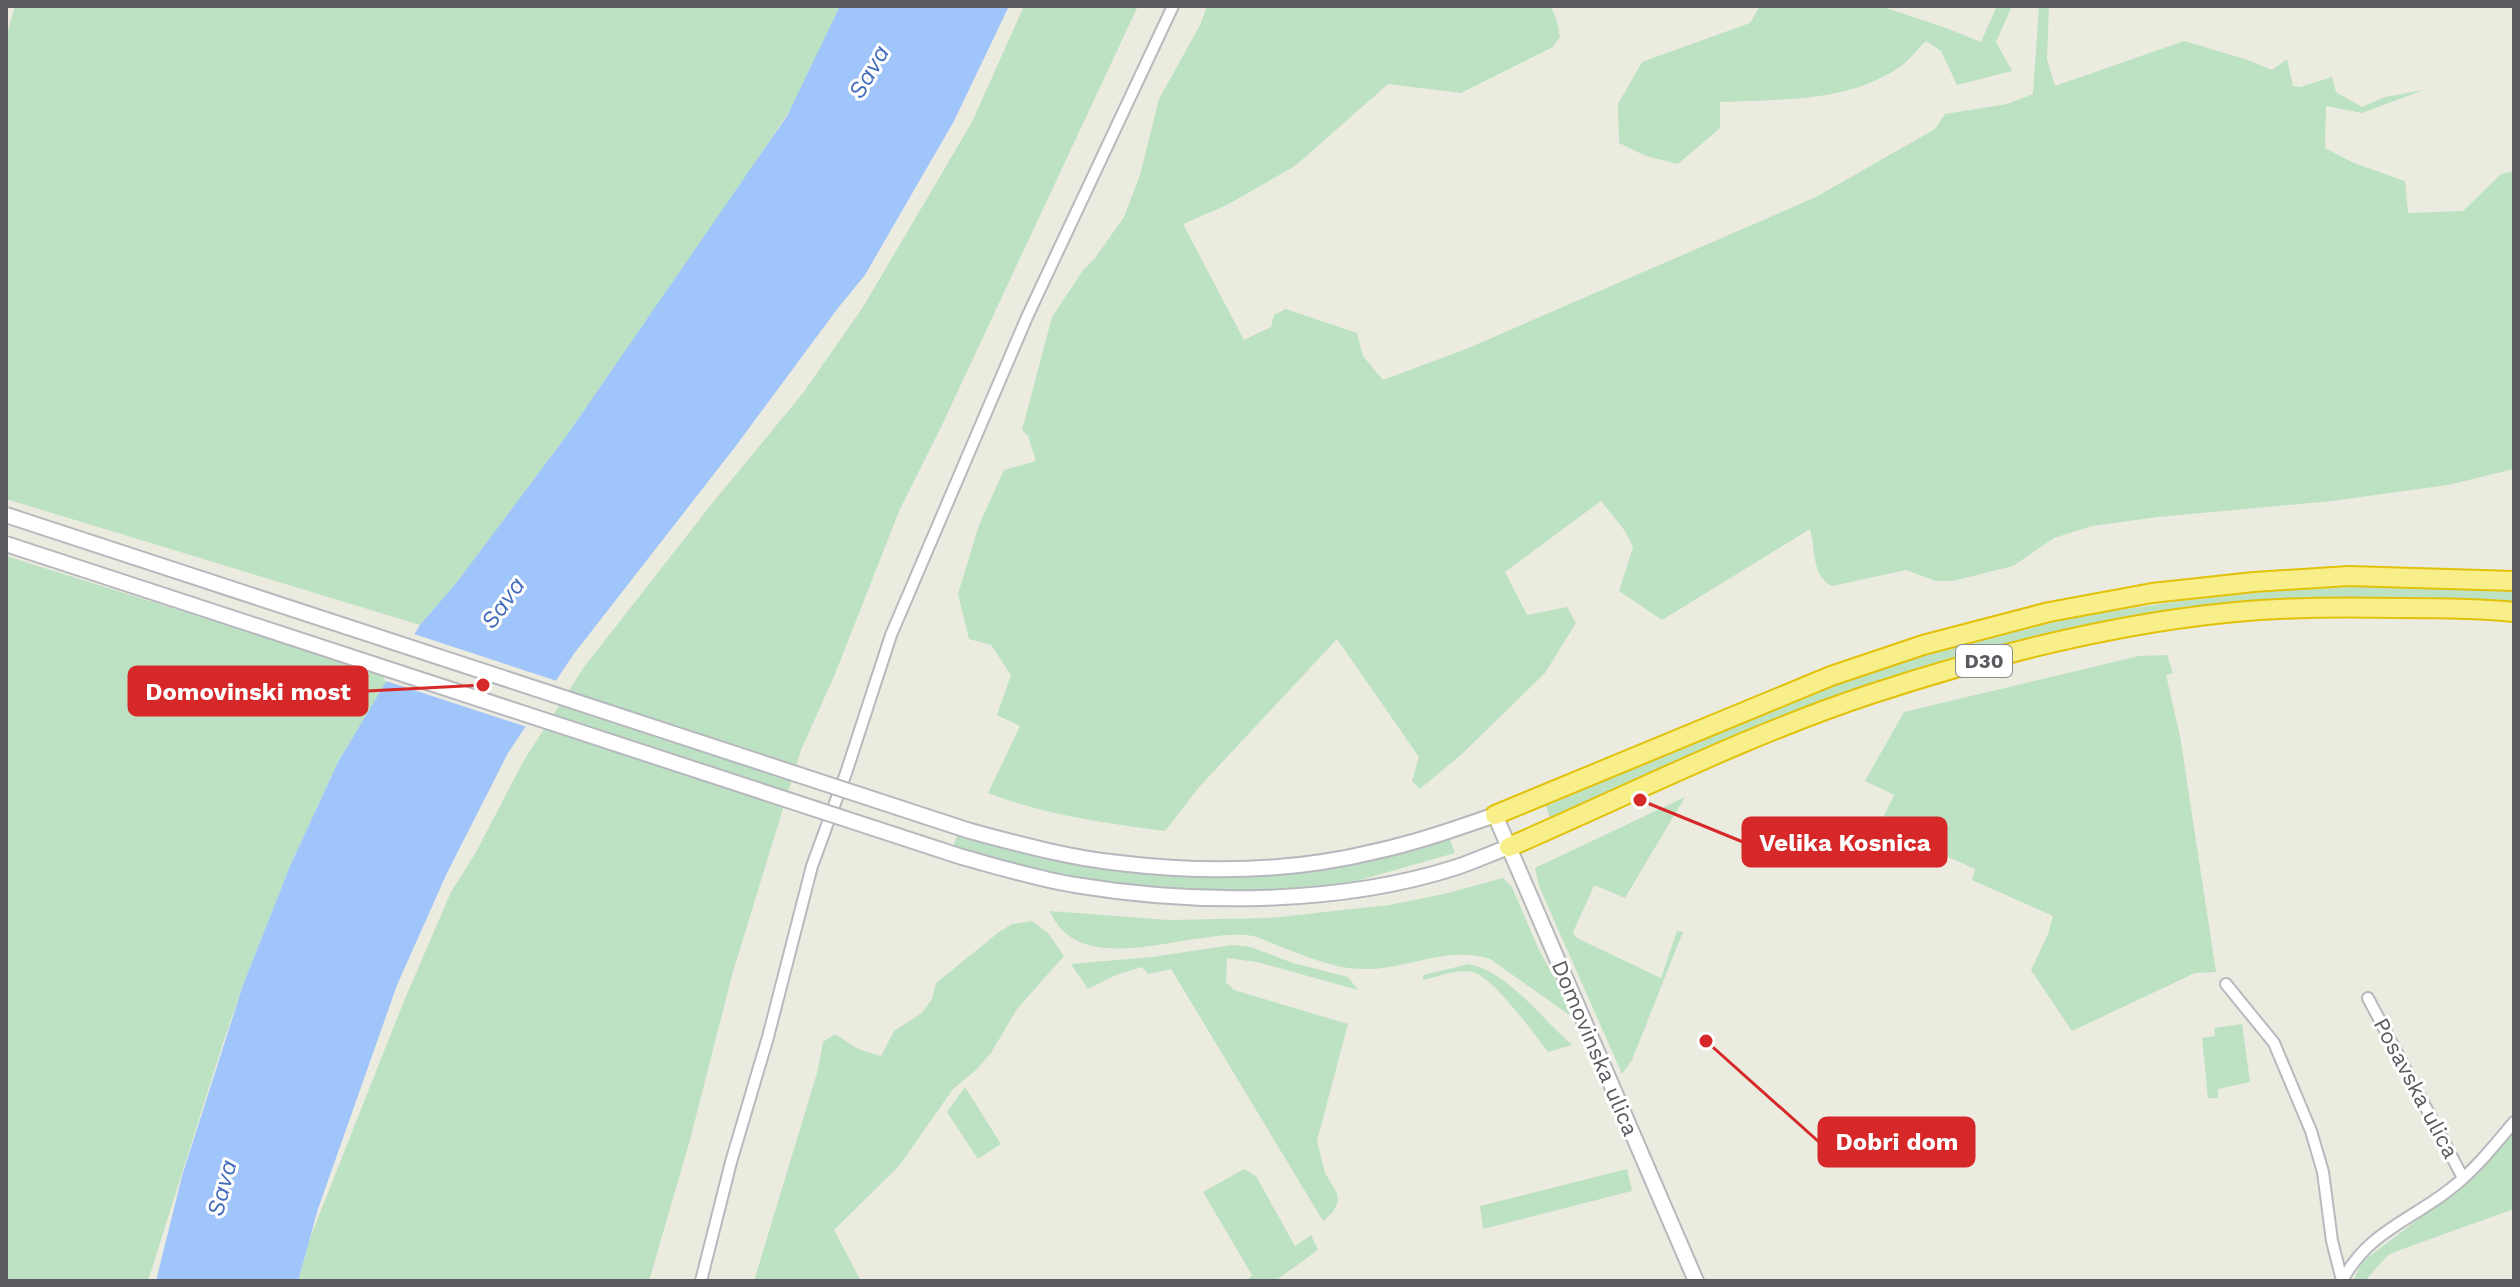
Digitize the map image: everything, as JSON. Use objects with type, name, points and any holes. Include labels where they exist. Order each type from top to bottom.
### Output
[{"type":"highway","name":"D30","points":[[1495,815],[1831,676],[1923,645],[2049,612],[2152,593],[2254,582],[2349,576],[2514,581]]},
{"type":"highway","name":"D30","points":[[1509,847],[1779,729],[1857,699],[1967,665],[2067,640],[2165,622],[2259,610],[2362,607],[2514,612]]},
{"type":"main road","points":[[6,515],[970,831],[1029,846],[1117,863],[1184,868],[1246,867],[1326,861],[1374,852],[1495,815]]},
{"type":"main road","points":[[6,544],[962,857],[1088,887],[1197,897],[1276,897],[1351,890],[1457,867],[1509,847]]},
{"type":"main road","name":"Domovinska ulica","points":[[1495,815],[1696,1281]]},
{"type":"street","points":[[701,1281],[812,866],[891,635],[1027,317],[1173,6]]},
{"type":"street","points":[[2226,984],[2274,1043],[2311,1131],[2323,1172],[2332,1241],[2342,1280]]},
{"type":"street","name":"Posavska ulica","points":[[2368,998],[2463,1178]]},
{"type":"street","points":[[2342,1280],[2368,1245],[2448,1191],[2514,1122]]},
{"type":"green space","points":[[15,6],[840,6],[798,98],[733,196],[567,435],[457,582],[420,625],[6,499],[6,37]]},
{"type":"green space","points":[[1024,6],[1138,6],[900,509],[835,674],[801,750],[732,975],[690,1140],[649,1281],[298,1281],[308,1243],[404,1001],[451,892],[475,854],[524,760],[584,667],[803,393],[863,307],[972,122]]},
{"type":"green space","points":[[1207,6],[1551,6],[1560,37],[1553,47],[1461,93],[1388,84],[1295,166],[1227,205],[1183,224],[1244,340],[1271,327],[1274,315],[1286,309],[1357,333],[1363,356],[1383,380],[1466,349],[1816,197],[1935,129],[1945,114],[2007,104],[2033,94],[2039,6],[2049,6],[2047,59],[2055,86],[2184,41],[2272,70],[2287,59],[2293,86],[2300,87],[2332,77],[2336,92],[2362,107],[2385,97],[2424,90],[2362,113],[2326,106],[2325,148],[2354,163],[2405,181],[2408,213],[2463,211],[2501,174],[2514,171],[2514,469],[2448,485],[2332,501],[2092,526],[2054,538],[2013,566],[1953,581],[1936,581],[1906,570],[1832,586],[1825,582],[1817,569],[1810,529],[1662,620],[1619,591],[1633,547],[1625,531],[1601,501],[1505,572],[1527,615],[1567,607],[1576,623],[1545,673],[1464,752],[1420,789],[1412,781],[1419,757],[1337,639],[1200,786],[1165,831],[1075,817],[1010,801],[988,793],[1020,726],[997,715],[1011,675],[991,645],[969,639],[958,594],[979,525],[1004,470],[1036,461],[1028,436],[1022,430],[1052,317],[1124,217],[1140,175],[1159,99],[1200,25]]},
{"type":"green space","points":[[1760,6],[1880,6],[1981,42],[1997,6],[2012,6],[1996,42],[2012,71],[1957,85],[1941,51],[1926,41],[1900,67],[1858,87],[1813,97],[1720,102],[1720,128],[1678,164],[1646,156],[1619,143],[1618,104],[1642,62],[1750,23]]},
{"type":"green space","points":[[6,556],[390,676],[338,762],[290,866],[223,1043],[148,1281],[6,1281]]},
{"type":"green space","points":[[2383,586],[2514,591],[2514,603],[2358,600],[2016,644],[1551,821],[1546,806],[1734,723],[1886,668],[2001,634],[2168,603],[2253,593]]},
{"type":"green space","points":[[2167,655],[2173,673],[2166,675],[2180,736],[2216,972],[2195,973],[2072,1031],[2031,970],[2053,916],[1972,880],[1975,869],[1879,826],[1894,795],[1865,781],[1904,712],[2139,656]]},
{"type":"green space","points":[[1685,797],[1625,898],[1594,886],[1573,932],[1583,941],[1661,978],[1677,931],[1683,932],[1632,1060],[1622,1074],[1539,886],[1535,868]]},
{"type":"green space","points":[[958,833],[1197,875],[1449,837],[1455,853],[1346,884],[1302,890],[1175,890],[1088,882],[1000,862],[953,847]]},
{"type":"green space","points":[[1503,878],[1512,887],[1538,948],[1578,1021],[1490,959],[1474,955],[1443,956],[1364,969],[1330,964],[1253,936],[1229,935],[1112,948],[1086,944],[1065,933],[1050,911],[1169,920],[1269,918],[1389,905]]},
{"type":"green space","points":[[1032,921],[1048,933],[1064,956],[1017,1009],[991,1053],[953,1089],[899,1166],[834,1230],[861,1281],[754,1281],[817,1073],[823,1042],[835,1034],[858,1049],[881,1056],[894,1031],[922,1013],[932,999],[936,983],[999,932],[1012,924]]},
{"type":"green space","points":[[1232,945],[1251,947],[1293,963],[1348,977],[1358,990],[1257,962],[1227,958],[1226,982],[1234,990],[1348,1024],[1317,1141],[1325,1173],[1337,1193],[1338,1202],[1323,1221],[1171,969],[1148,974],[1142,967],[1116,975],[1088,989],[1071,964],[1152,957]]},
{"type":"green space","points":[[1469,964],[1483,968],[1511,986],[1572,1045],[1548,1052],[1512,1006],[1490,983],[1472,972],[1423,980],[1423,975]]},
{"type":"green space","points":[[2242,1024],[2250,1082],[2218,1089],[2218,1098],[2208,1098],[2202,1038],[2215,1036],[2214,1028]]},
{"type":"green space","points":[[965,1087],[1001,1144],[978,1159],[947,1112]]},
{"type":"green space","points":[[2514,1130],[2514,1209],[2397,1251],[2387,1256],[2365,1281],[2353,1281],[2362,1262],[2470,1180]]},
{"type":"green space","points":[[1244,1169],[1256,1176],[1295,1246],[1311,1235],[1318,1250],[1275,1281],[1246,1281],[1252,1275],[1203,1192]]},
{"type":"green space","points":[[1627,1169],[1632,1191],[1483,1229],[1480,1206]]},
{"type":"water","name":"Sava","points":[[840,6],[1009,6],[954,121],[865,275],[573,655],[508,753],[447,873],[397,985],[318,1209],[298,1281],[156,1281],[182,1176],[243,985],[290,866],[338,762],[420,625],[457,582],[567,435],[787,116]]},
{"type":"pier","points":[[411,633],[560,682],[530,728],[383,680]]},
{"type":"place","name":"Domovinski most","points":[[483,685]]},
{"type":"place","name":"Velika Kosnica","points":[[1640,800]]},
{"type":"place","name":"Dobri dom","points":[[1706,1041]]}]
